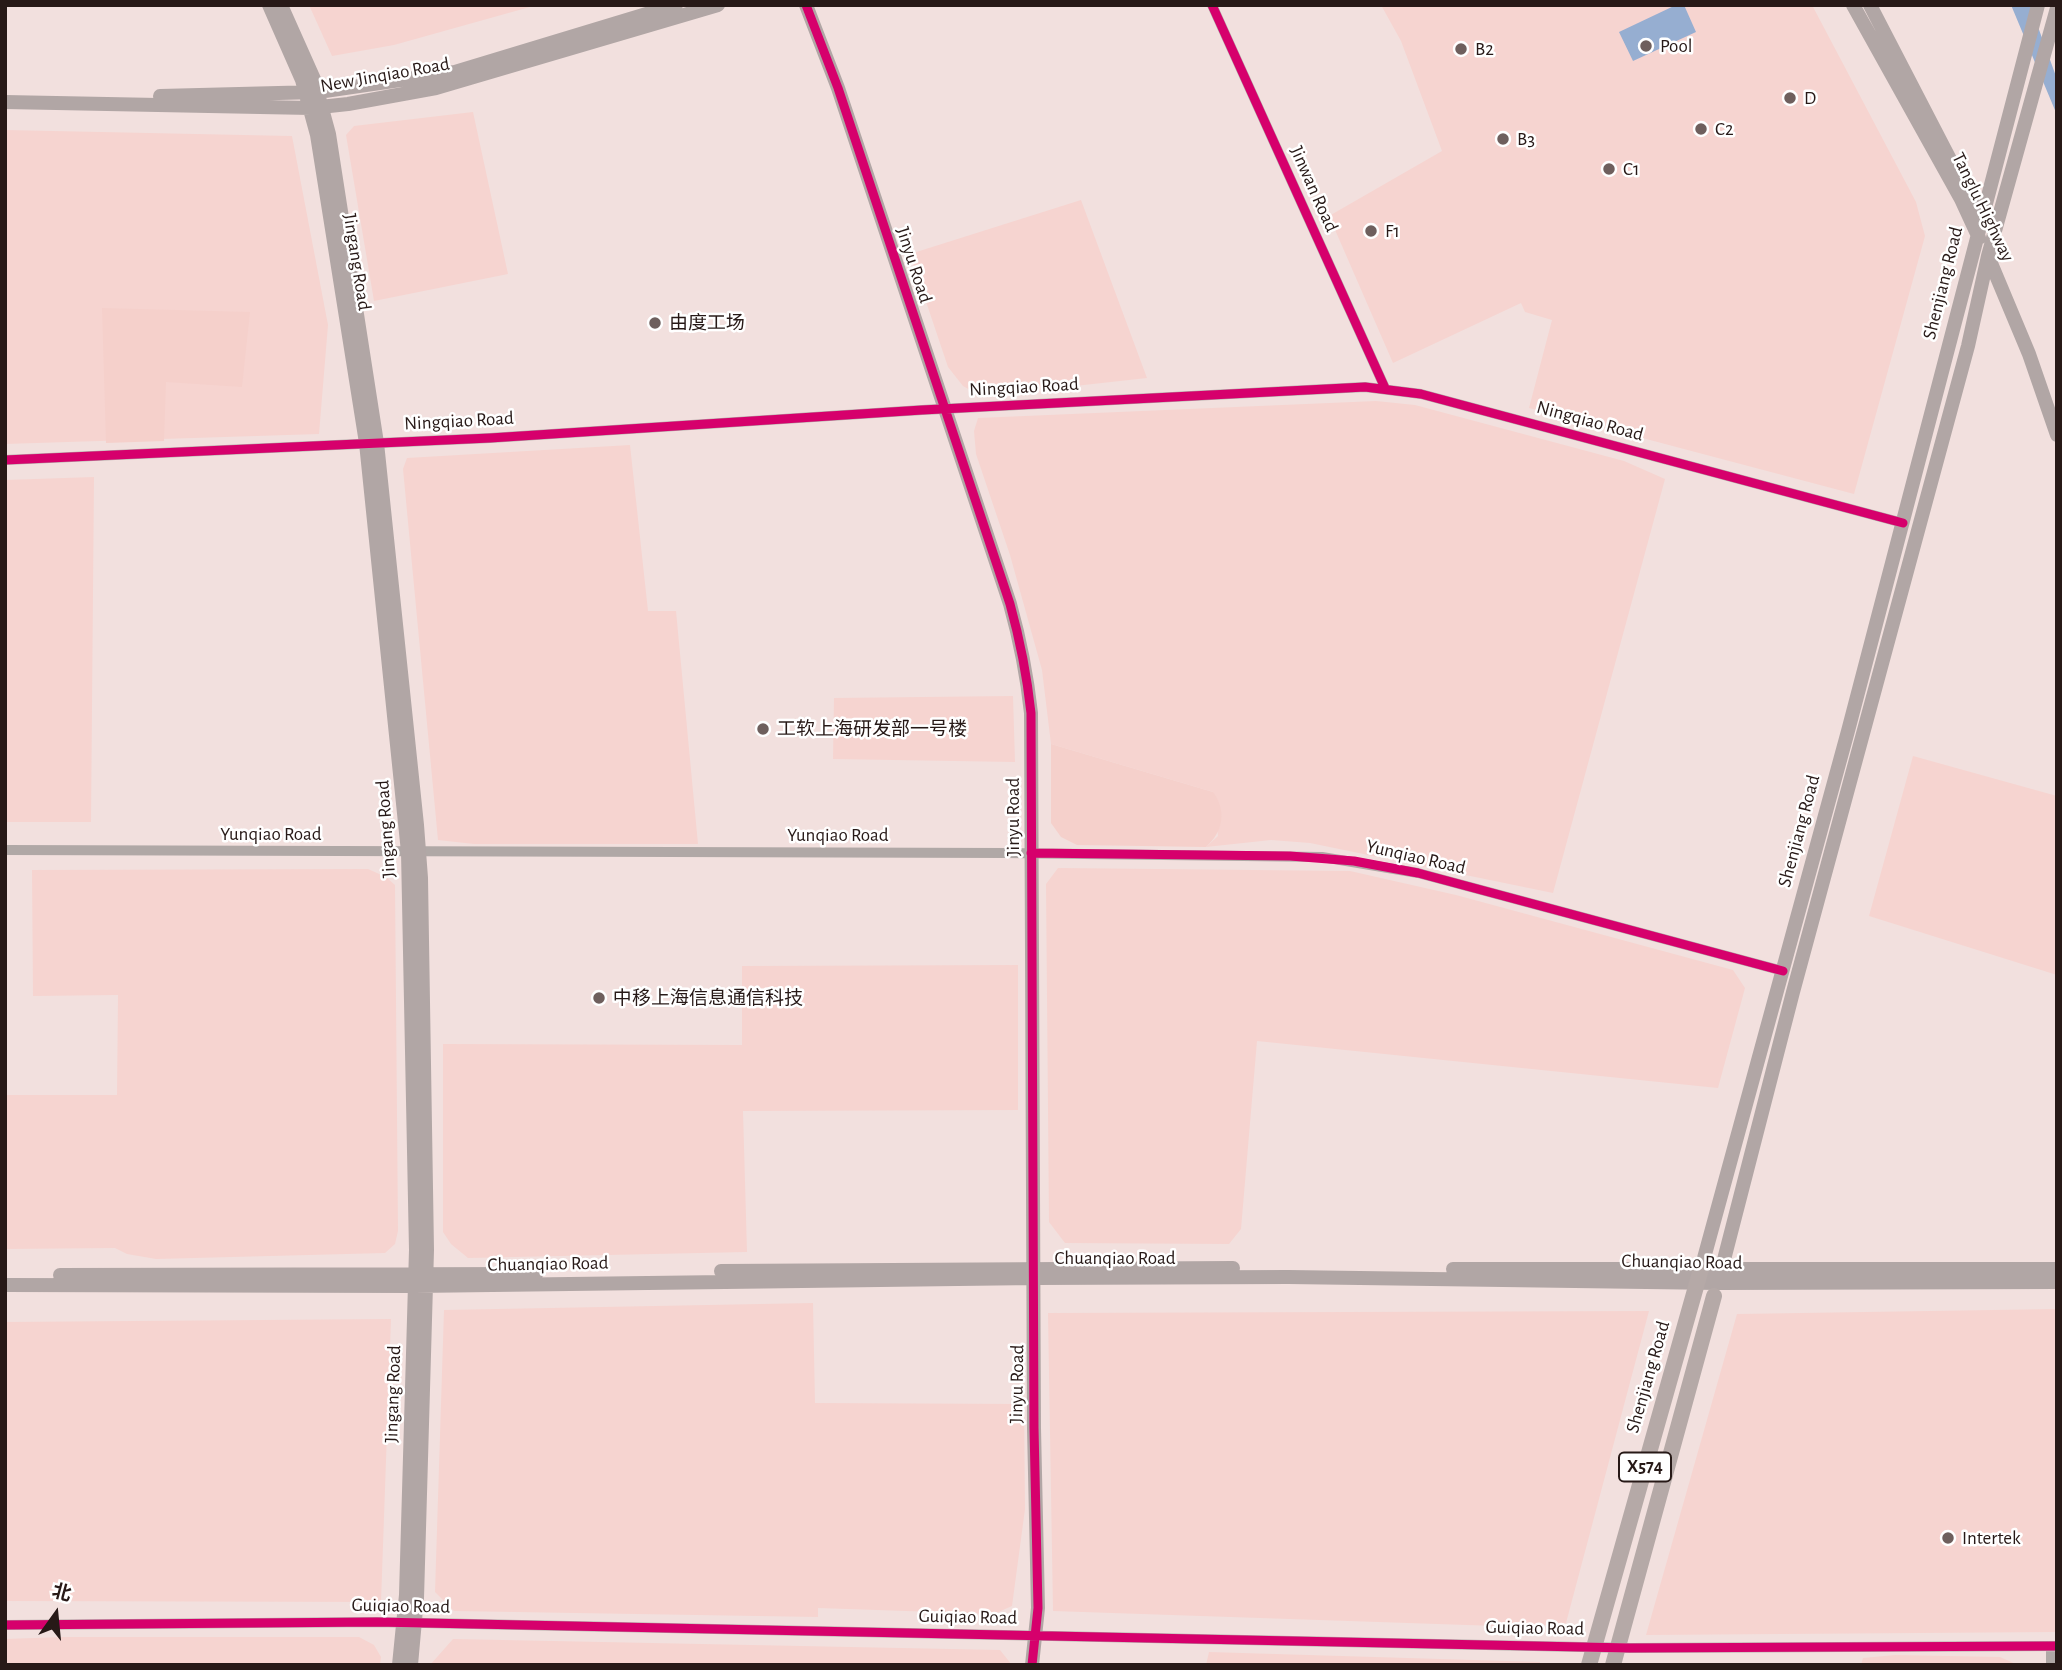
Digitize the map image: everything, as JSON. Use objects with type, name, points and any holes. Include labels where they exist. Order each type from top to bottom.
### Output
[{"type":"main road","name":"Shenjiang Road","points":[[1589,1665],[1699,1276]]},
{"type":"main road","name":"Shenjiang Road","points":[[1613,1665],[1718,1283]]},
{"type":"street","name":"Jingang Road","points":[[269,5],[312,92]]},
{"type":"street","name":"Jingang Road","points":[[281,5],[317,108],[329,134],[371,443],[414,852],[421,1280],[411,1665]]},
{"type":"street","name":"New Jinqiao Road","points":[[5,92],[121,97],[312,92],[455,72],[676,5]]},
{"type":"street","name":"New Jinqiao Road","points":[[5,102],[317,108],[436,88],[719,5]]},
{"type":"street","name":"Jinyu Road","points":[[806,5],[838,88],[1010,604],[1024,657],[1031,713],[1034,1428],[1038,1608],[1032,1665]]},
{"type":"street","name":"Jinwan Road","points":[[1212,5],[1385,388]]},
{"type":"street","name":"Tanglu Highway","points":[[1853,5],[1955,187],[1978,234],[2029,354],[2057,435]]},
{"type":"street","name":"Tanglu Highway","points":[[1870,5],[1993,239],[2010,292],[2057,412]]},
{"type":"street","name":"Shenjiang Road","points":[[1699,1276],[1903,523],[2038,5]]},
{"type":"street","name":"Shenjiang Road","points":[[1718,1283],[1793,992],[1968,346],[1988,257],[2057,8]]},
{"type":"street","name":"Ningqiao Road","points":[[5,460],[508,437],[943,409],[1347,387],[1385,388],[1421,394],[1903,523]]},
{"type":"street","name":"Yunqiao Road","points":[[5,850],[1290,856],[1365,863],[1418,873],[1783,971]]},
{"type":"street","name":"Chuanqiao Road","points":[[1718,1283],[2057,1269]]},
{"type":"street","name":"Chuanqiao Road","points":[[5,1285],[1035,1273],[1699,1276],[1718,1283],[2057,1282]]},
{"type":"street","name":"Chuanqiao Road","points":[[5,1276],[421,1280]]},
{"type":"street","name":"Jingang Road","points":[[400,1665],[410,1623]]},
{"type":"street","name":"Guiqiao Road","points":[[5,1625],[410,1623],[1594,1647],[2054,1646]]},
{"type":"street","points":[[2051,1665],[2054,1646]]},
{"type":"shaded area","points":[[309,5],[537,5],[394,45],[332,56]]},
{"type":"shaded area","points":[[1381,5],[1812,5],[1916,202],[1925,236],[1854,494],[1529,408],[1552,320],[1525,312],[1521,303],[1393,363],[1329,216],[1442,151],[1401,41]]},
{"type":"shaded area","points":[[473,112],[508,274],[374,301],[346,135],[354,126]]},
{"type":"shaded area","points":[[5,130],[292,136],[328,325],[319,434],[5,444]]},
{"type":"shaded area","points":[[1081,200],[1147,378],[1021,392],[972,391],[963,386],[948,367],[910,254]]},
{"type":"shaded area","points":[[102,308],[250,312],[242,387],[166,382],[164,441],[106,443]]},
{"type":"shaded area","points":[[1376,401],[1415,405],[1624,461],[1665,479],[1553,893],[1310,843],[1271,840],[1206,847],[1218,836],[1213,792],[1051,744],[1042,670],[1010,555],[976,454],[974,431],[978,418]]},
{"type":"shaded area","points":[[630,445],[648,611],[676,611],[698,844],[474,844],[438,840],[403,469],[407,458]]},
{"type":"shaded area","points":[[94,477],[91,822],[5,822],[5,480]]},
{"type":"shaded area","points":[[1013,696],[1015,762],[833,759],[834,698]]},
{"type":"shaded area","points":[[1051,744],[1213,792],[1221,814],[1216,835],[1206,847],[1077,845],[1061,837],[1051,823]]},
{"type":"shaded area","points":[[1913,756],[2057,796],[2057,975],[1869,916]]},
{"type":"shaded area","points":[[1058,868],[1350,871],[1456,895],[1733,970],[1745,988],[1718,1088],[1257,1041],[1241,1229],[1229,1244],[1065,1243],[1049,1222],[1046,884]]},
{"type":"shaded area","points":[[368,869],[386,877],[395,885],[398,1231],[395,1244],[385,1253],[156,1259],[127,1254],[115,1248],[5,1249],[5,1095],[117,1095],[118,995],[33,996],[32,870]]},
{"type":"shaded area","points":[[1018,965],[1018,1110],[743,1111],[747,1252],[468,1258],[451,1244],[443,1232],[443,1044],[742,1045],[742,966]]},
{"type":"shaded area","points":[[813,1303],[815,1403],[1024,1404],[1025,1509],[1012,1606],[994,1614],[818,1608],[818,1617],[454,1611],[435,1592],[444,1310]]},
{"type":"shaded area","points":[[2057,1309],[2057,1632],[1646,1635],[1737,1314]]},
{"type":"shaded area","points":[[1649,1311],[1566,1623],[1526,1627],[1053,1611],[1048,1313]]},
{"type":"shaded area","points":[[391,1319],[381,1602],[5,1601],[5,1322]]},
{"type":"shaded area","points":[[359,1637],[374,1645],[381,1657],[380,1665],[5,1665],[5,1639]]},
{"type":"shaded area","points":[[453,1639],[1000,1650],[1012,1665],[430,1665]]},
{"type":"shaded area","points":[[1209,1652],[1540,1662],[1540,1665],[1206,1665]]},
{"type":"shaded area","points":[[1895,1655],[2000,1657],[2018,1665],[1861,1665],[1863,1658]]},
{"type":"water","name":"Pool","points":[[1676,5],[1684,5],[1696,32],[1633,61],[1619,32]]},
{"type":"water","points":[[2011,5],[2030,5],[2057,79],[2057,115]]},
{"type":"cycle path","points":[[806,5],[838,88],[1010,604],[1023,658],[1031,713],[1034,1428],[1038,1608],[1032,1665]]},
{"type":"cycle path","points":[[1212,5],[1385,388]]},
{"type":"cycle path","points":[[5,460],[490,438],[922,410],[1365,387],[1421,394],[1903,523]]},
{"type":"cycle path","points":[[1031,853],[1290,856],[1354,861],[1418,873],[1783,971]]},
{"type":"cycle path","points":[[5,1625],[377,1622],[1630,1648],[2057,1646]]},
{"type":"place","name":"Pool","points":[[1646,46]]},
{"type":"place","name":"B2","points":[[1461,49]]},
{"type":"place","name":"D","points":[[1790,98]]},
{"type":"place","name":"C2","points":[[1701,129]]},
{"type":"place","name":"B3","points":[[1503,139]]},
{"type":"place","name":"C1","points":[[1609,169]]},
{"type":"place","name":"F1","points":[[1371,231]]},
{"type":"place","name":"由度工场","points":[[655,323]]},
{"type":"place","name":"工软上海研发部一号楼","points":[[763,729]]},
{"type":"place","name":"中移上海信息通信科技","points":[[599,998]]},
{"type":"place","name":"Intertek","points":[[1948,1538]]}]
